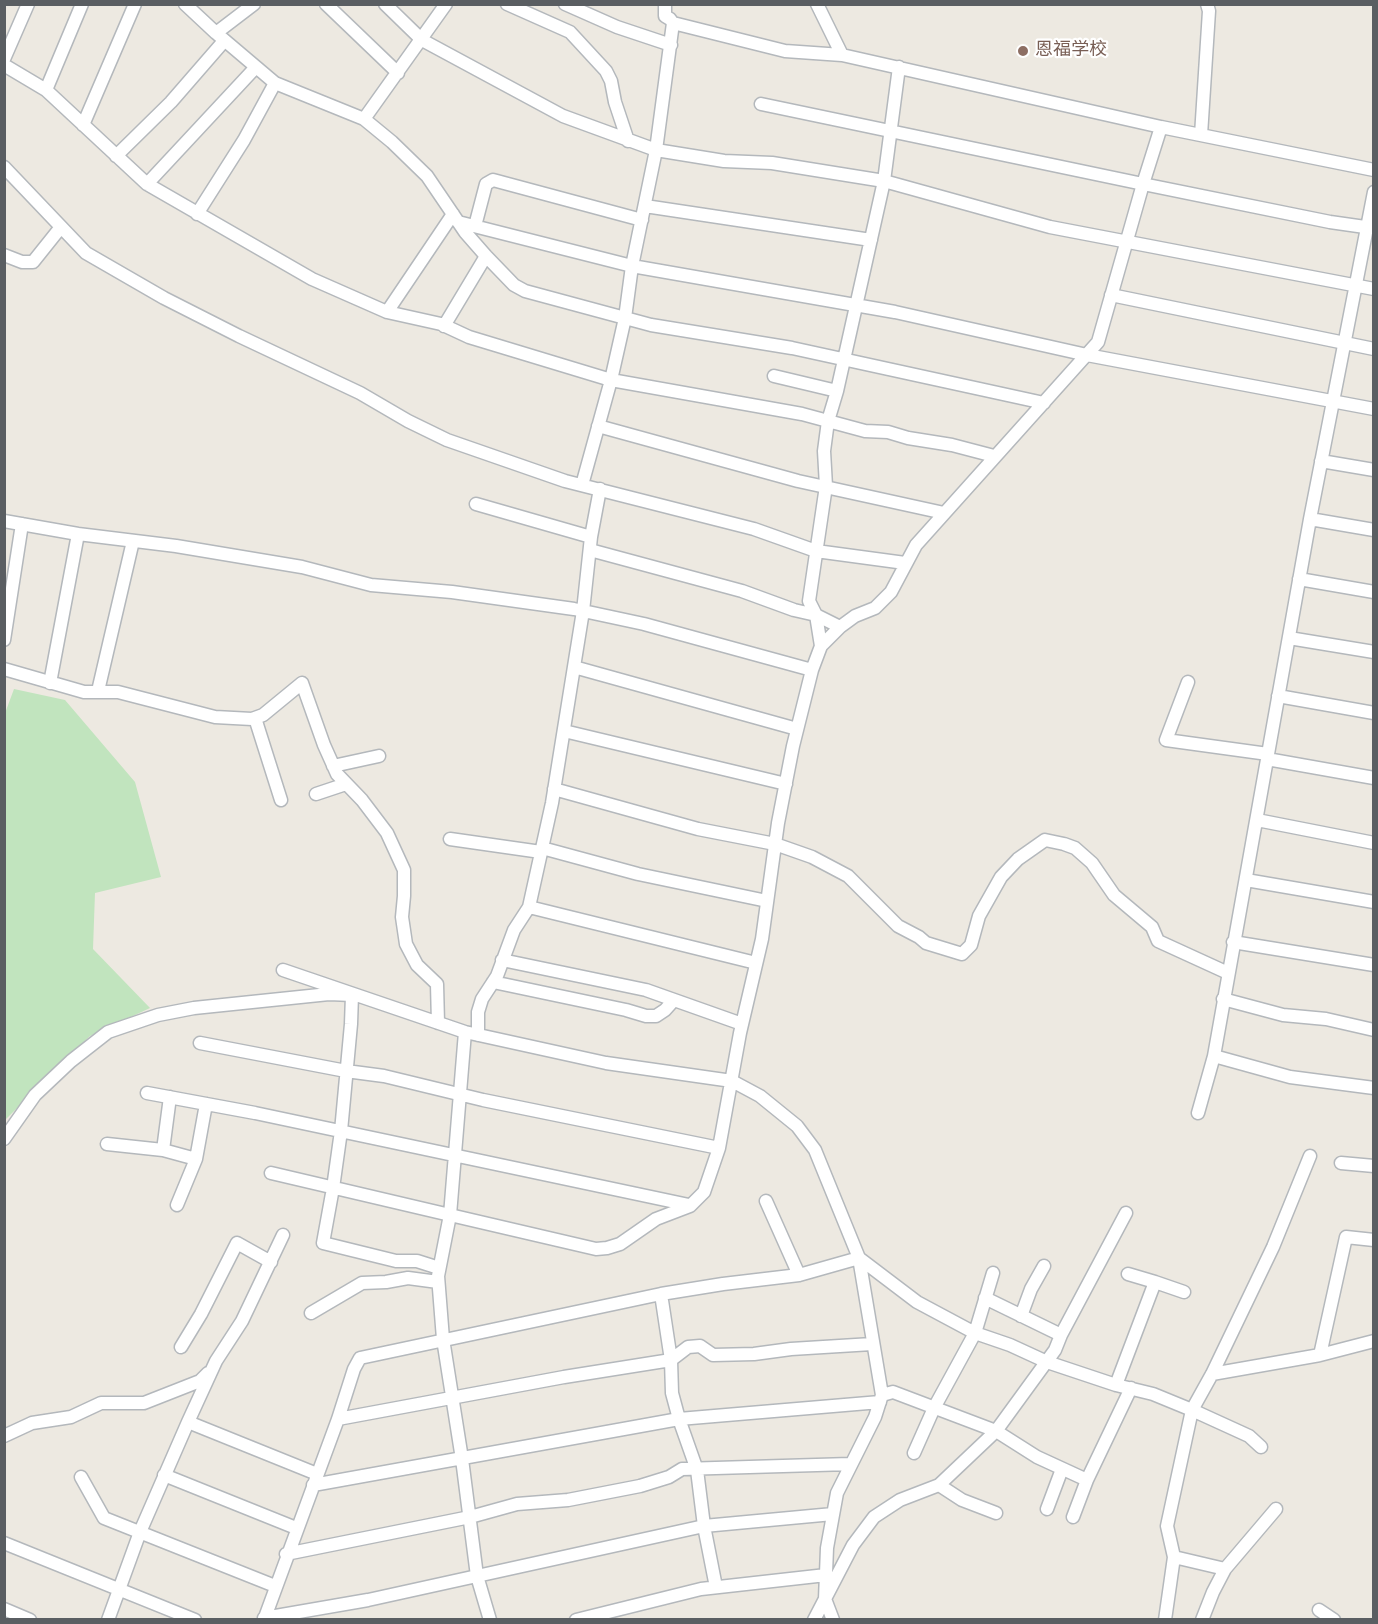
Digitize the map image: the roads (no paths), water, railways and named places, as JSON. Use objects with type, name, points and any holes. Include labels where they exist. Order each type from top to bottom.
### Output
[{"type":"street","points":[[4,59],[28,4]]},
{"type":"street","points":[[46,90],[82,4]]},
{"type":"street","points":[[83,125],[135,4]]},
{"type":"street","points":[[185,4],[275,83],[364,118],[427,176],[486,256],[514,285],[525,291],[651,326],[792,348],[1044,403]]},
{"type":"street","points":[[116,156],[171,102],[220,37],[254,4]]},
{"type":"street","points":[[326,4],[398,73]]},
{"type":"street","points":[[385,4],[422,40],[563,116],[656,150],[715,160],[772,163],[884,181],[1050,227],[1374,289]]},
{"type":"street","points":[[364,118],[446,4]]},
{"type":"street","points":[[507,4],[570,32],[606,71],[628,141]]},
{"type":"street","points":[[565,4],[617,27],[671,45]]},
{"type":"street","points":[[665,4],[665,16],[673,23],[784,51],[842,55],[1161,127],[1374,170]]},
{"type":"street","points":[[817,4],[842,55]]},
{"type":"street","points":[[1201,135],[1209,11],[1207,4]]},
{"type":"street","points":[[582,485],[611,380],[625,318],[632,266],[656,150],[673,23]]},
{"type":"street","points":[[4,64],[46,90],[147,184],[312,279],[387,312],[444,326],[469,337],[611,380],[802,414],[865,431],[888,432],[994,456]]},
{"type":"street","points":[[147,184],[256,68]]},
{"type":"street","points":[[821,646],[816,615],[809,601],[826,486],[824,451],[828,421],[857,306],[884,181],[899,68]]},
{"type":"street","points":[[197,214],[244,140],[275,83]]},
{"type":"street","points":[[761,104],[1330,222],[1370,227]]},
{"type":"street","points":[[271,1173],[596,1249],[620,1244],[656,1219],[690,1206],[704,1192],[719,1148],[756,963],[775,844],[797,729],[812,670],[821,646],[840,627],[855,616],[875,608],[891,592],[916,545],[1098,342],[1161,127]]},
{"type":"street","points":[[4,166],[86,253],[164,298],[239,336],[342,383],[413,424],[447,440],[582,485],[754,529],[816,551],[905,563]]},
{"type":"street","points":[[475,226],[486,183],[493,180],[642,220]]},
{"type":"street","points":[[1198,1113],[1214,1056],[1227,973],[1257,820],[1310,519],[1355,286],[1370,227],[1374,192]]},
{"type":"street","points":[[645,206],[871,240]]},
{"type":"street","points":[[456,218],[475,226],[632,266],[857,306],[1087,355],[1374,409]]},
{"type":"street","points":[[387,312],[456,218]]},
{"type":"street","points":[[4,255],[22,262],[33,262],[61,227]]},
{"type":"street","points":[[444,326],[486,256]]},
{"type":"street","points":[[1111,295],[1374,349]]},
{"type":"street","points":[[774,376],[837,391]]},
{"type":"street","points":[[598,426],[724,462],[944,513]]},
{"type":"street","points":[[1321,461],[1374,470]]},
{"type":"street","points":[[490,1620],[477,1576],[462,1459],[442,1339],[438,1282],[450,1215],[460,1093],[472,1033],[482,999],[493,982],[514,930],[529,907],[564,731],[583,611],[591,537],[600,489]]},
{"type":"street","points":[[476,504],[591,537]]},
{"type":"street","points":[[1310,519],[1374,530]]},
{"type":"street","points":[[4,521],[302,567],[371,585],[452,592],[583,611],[644,624],[812,670]]},
{"type":"street","points":[[4,640],[22,524]]},
{"type":"street","points":[[50,683],[78,534]]},
{"type":"street","points":[[98,691],[133,541]]},
{"type":"street","points":[[590,550],[742,591],[794,610],[816,615],[840,627]]},
{"type":"street","points":[[1299,579],[1374,592]]},
{"type":"street","points":[[1289,638],[1374,652]]},
{"type":"street","points":[[574,667],[797,729]]},
{"type":"street","points":[[4,669],[84,692],[118,692],[215,717],[255,718],[263,715],[302,683],[337,774],[362,800],[387,833],[404,870],[402,917],[406,945],[417,965],[436,984],[438,1023]]},
{"type":"street","points":[[1188,682],[1166,740],[1374,778]]},
{"type":"street","points":[[1278,696],[1374,713]]},
{"type":"street","points":[[255,718],[281,800]]},
{"type":"street","points":[[564,731],[786,784]]},
{"type":"street","points":[[333,766],[379,756]]},
{"type":"street","points":[[316,794],[346,784]]},
{"type":"street","points":[[554,789],[698,829],[775,844],[812,857],[848,876],[898,926],[926,943],[962,954],[971,945],[979,916],[1001,877],[1018,859],[1045,840],[1064,844],[1075,848],[1092,863],[1114,895],[1152,927],[1158,941],[1227,973]]},
{"type":"street","points":[[1257,820],[1374,843]]},
{"type":"street","points":[[450,839],[542,850],[638,874],[767,901]]},
{"type":"street","points":[[1246,880],[1374,902]]},
{"type":"street","points":[[529,907],[756,963]]},
{"type":"street","points":[[1233,942],[1374,965]]},
{"type":"street","points":[[502,960],[646,990],[742,1024]]},
{"type":"street","points":[[283,970],[352,995],[472,1033],[606,1063],[732,1081],[760,1096],[797,1126],[815,1150],[859,1258],[881,1398],[875,1417],[837,1493],[827,1548],[825,1599],[833,1620]]},
{"type":"street","points":[[493,982],[646,1016],[656,1016],[665,1010],[674,999]]},
{"type":"street","points":[[4,1139],[35,1095],[71,1061],[108,1032],[158,1015],[194,1008],[329,994],[352,995]]},
{"type":"street","points":[[352,995],[341,1131],[322,1244],[396,1261],[417,1261],[440,1268]]},
{"type":"street","points":[[1223,999],[1283,1015],[1326,1019],[1374,1030]]},
{"type":"street","points":[[200,1043],[384,1076],[483,1100],[719,1148]]},
{"type":"street","points":[[1214,1056],[1290,1077],[1374,1088]]},
{"type":"street","points":[[147,1092],[690,1206]]},
{"type":"street","points":[[163,1150],[170,1097]]},
{"type":"street","points":[[177,1205],[196,1159],[206,1104]]},
{"type":"street","points":[[107,1144],[163,1150],[196,1159]]},
{"type":"street","points":[[1165,1620],[1174,1557],[1167,1526],[1192,1410],[1274,1247],[1310,1155]]},
{"type":"street","points":[[1341,1163],[1374,1166]]},
{"type":"street","points":[[766,1201],[799,1275]]},
{"type":"street","points":[[814,1620],[853,1545],[874,1516],[900,1500],[939,1485],[996,1431],[1047,1362],[1126,1213]]},
{"type":"street","points":[[108,1620],[140,1532],[212,1369],[242,1321],[284,1235]]},
{"type":"street","points":[[1320,1355],[1346,1237],[1374,1240]]},
{"type":"street","points":[[181,1347],[201,1314],[237,1243],[271,1262]]},
{"type":"street","points":[[833,1514],[704,1526],[368,1600],[264,1619],[286,1554],[338,1419],[354,1369],[360,1358],[662,1294],[799,1275],[859,1258]]},
{"type":"street","points":[[859,1258],[917,1302],[951,1322],[1047,1362],[1116,1386],[1153,1394],[1249,1436],[1261,1447]]},
{"type":"street","points":[[1021,1316],[1031,1289],[1044,1266]]},
{"type":"street","points":[[914,1453],[934,1408],[975,1333],[993,1273]]},
{"type":"street","points":[[1128,1274],[1184,1292]]},
{"type":"street","points":[[311,1313],[362,1283],[408,1278],[438,1282]]},
{"type":"street","points":[[1116,1386],[1155,1282]]},
{"type":"street","points":[[662,1294],[671,1360],[672,1393],[697,1470],[704,1526],[716,1587]]},
{"type":"street","points":[[985,1298],[1061,1335]]},
{"type":"street","points":[[1212,1374],[1320,1355],[1374,1341]]},
{"type":"street","points":[[338,1419],[564,1377],[671,1360],[688,1347],[700,1346],[713,1355],[754,1354],[790,1349],[872,1344]]},
{"type":"street","points":[[4,1437],[32,1423],[71,1417],[100,1402],[144,1403],[200,1381],[212,1369]]},
{"type":"street","points":[[1073,1517],[1087,1480],[1131,1388]]},
{"type":"street","points":[[188,1422],[315,1480],[462,1459],[679,1419],[881,1398],[893,1392],[996,1431],[1037,1457],[1087,1480]]},
{"type":"street","points":[[286,1554],[470,1517],[517,1504],[568,1500],[640,1486],[669,1477],[682,1469],[850,1464]]},
{"type":"street","points":[[1047,1509],[1062,1469]]},
{"type":"street","points":[[164,1475],[297,1528]]},
{"type":"street","points":[[81,1477],[104,1518],[275,1586]]},
{"type":"street","points":[[939,1485],[962,1500],[996,1513]]},
{"type":"street","points":[[1203,1619],[1225,1569],[1276,1509]]},
{"type":"street","points":[[4,1542],[195,1620]]},
{"type":"street","points":[[1174,1557],[1225,1569]]},
{"type":"street","points":[[576,1620],[701,1589],[826,1575]]},
{"type":"street","points":[[4,1609],[30,1620]]},
{"type":"street","points":[[1319,1610],[1334,1620]]},
{"type":"place","name":"恩福学校","points":[[1023,51]]}]
